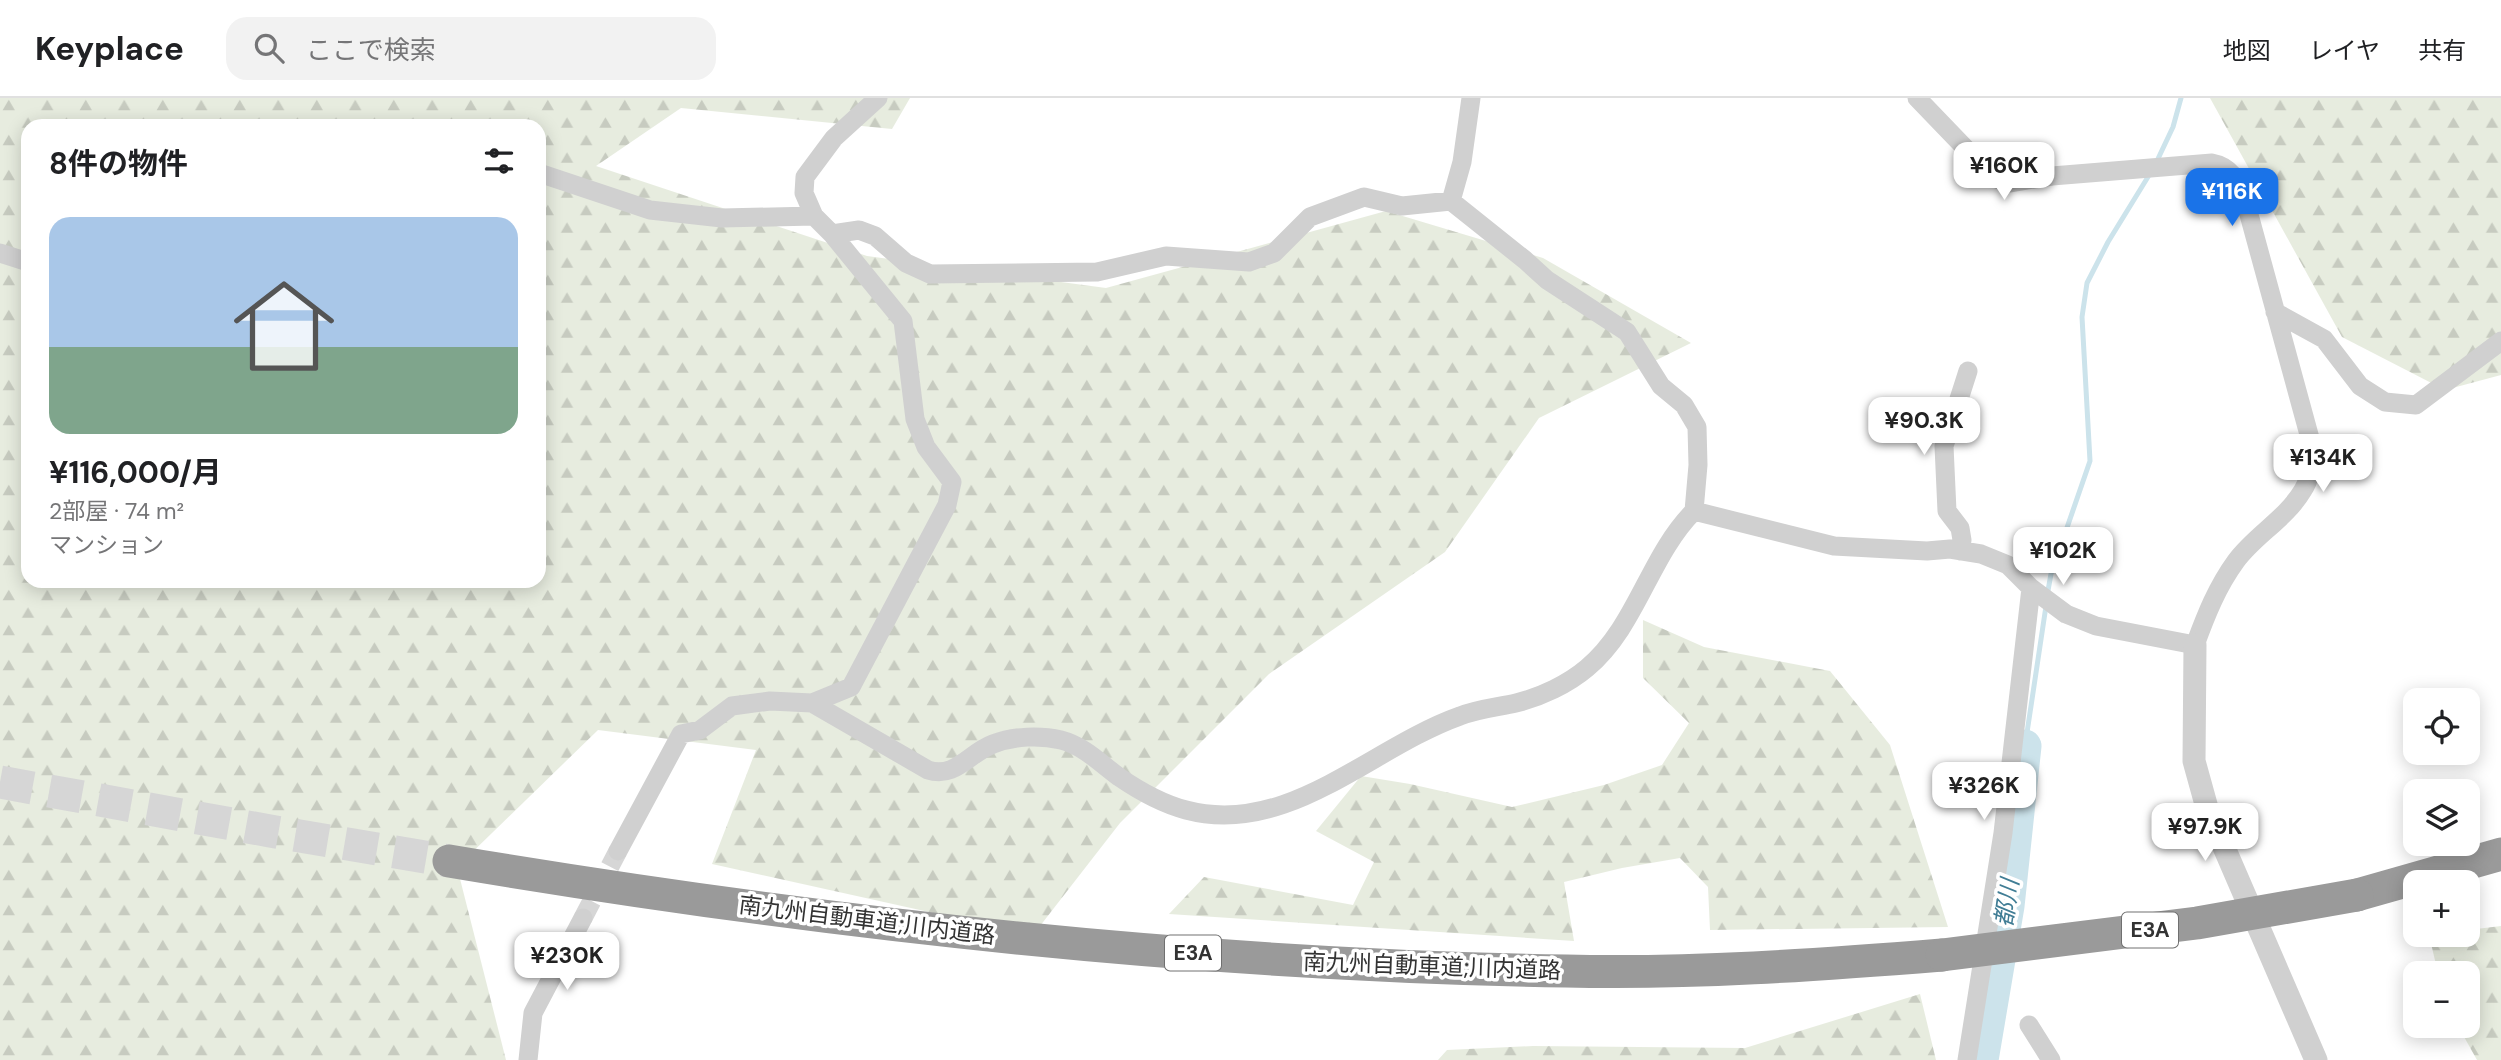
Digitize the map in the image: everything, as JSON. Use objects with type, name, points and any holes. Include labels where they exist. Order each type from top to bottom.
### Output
[{"type":"highway","name":"南九州自動車道;川内道路","points":[[449,861],[678,897],[921,929],[1063,943],[1320,963],[1569,971],[1820,965],[1942,956],[2197,923],[2402,887],[2501,854]]},
{"type":"highway","points":[[2480,874],[2501,870]]},
{"type":"street","points":[[618,852],[681,734],[699,730],[732,706],[770,701],[812,703],[850,687],[947,505],[951,482],[926,447],[915,419],[903,321],[814,216],[804,193],[805,177],[834,138],[878,98]]},
{"type":"street","points":[[1451,201],[1462,162],[1471,98]]},
{"type":"street","points":[[1917,98],[1994,178],[2009,183],[2212,163],[2233,173],[2245,200],[2314,453],[2310,475],[2303,489],[2285,513],[2253,541],[2236,561],[2209,604],[2195,645],[2194,761],[2207,808],[2316,1060]]},
{"type":"street","points":[[546,175],[650,210],[722,218],[814,216]]},
{"type":"street","points":[[812,703],[940,774],[950,771],[992,745],[1012,739],[1036,737],[1061,740],[1082,748],[1121,778],[1184,810],[1216,815],[1258,812],[1294,802],[1413,737],[1461,715],[1520,702],[1545,693],[1587,668],[1620,632],[1663,555],[1685,520],[1694,511],[1698,465],[1697,427],[1684,405],[1661,386],[1627,332],[1547,280],[1451,201],[1402,206],[1364,197],[1310,217],[1273,253],[1249,262],[1166,256],[1097,272],[930,274],[906,263],[875,236],[859,230],[832,234]]},
{"type":"street","points":[[0,253],[21,260]]},
{"type":"street","points":[[2275,312],[2299,323],[2323,339],[2360,386],[2385,402],[2416,405],[2501,341]]},
{"type":"street","points":[[1960,551],[1960,527],[1947,511],[1944,446],[1968,372]]},
{"type":"street","points":[[1694,511],[1835,546],[1981,554],[2008,565],[2034,590],[2066,614],[2096,626],[2195,645]]},
{"type":"street","points":[[1967,1060],[2003,833],[2034,590]]},
{"type":"street","points":[[528,1060],[533,1013],[583,918]]},
{"type":"street","points":[[2029,1025],[2051,1060]]},
{"type":"green space","points":[[0,98],[910,98],[892,129],[681,108],[596,166],[867,256],[1106,288],[1386,211],[1543,258],[1691,343],[1539,418],[1445,552],[1269,674],[1120,823],[1033,935],[712,864],[756,750],[598,730],[457,867],[506,1060],[0,1060]]},
{"type":"green space","points":[[2210,98],[2501,98],[2501,375],[2445,390],[2342,337]]},
{"type":"green space","points":[[1643,620],[1704,647],[1830,671],[1890,745],[1948,927],[1710,930],[1708,887],[1680,858],[1564,882],[1574,941],[1169,914],[1204,877],[1353,905],[1374,862],[1316,831],[1361,776],[1512,807],[1604,785],[1662,765],[1689,723],[1643,678]]},
{"type":"green space","points":[[2501,926],[2501,1060],[2477,1060],[2465,1038],[2480,1038],[2480,961],[2435,961],[2432,947],[2480,947],[2480,929]]},
{"type":"green space","points":[[1920,994],[1936,1060],[1438,1060],[1447,1050],[1533,1046],[1745,1048]]},
{"type":"waterway","points":[[2156,163],[2173,127],[2181,98]]},
{"type":"waterway","points":[[2047,596],[2051,574],[2090,461],[2082,317],[2087,283],[2108,242],[2151,172]]},
{"type":"waterway","points":[[2025,746],[2046,606]]},
{"type":"waterway","name":"都川","points":[[1982,1060],[2008,906],[2025,746]]},
{"type":"tunnel","points":[[0,782],[449,861]]},
{"type":"tunnel","points":[[583,918],[618,851]]}]
